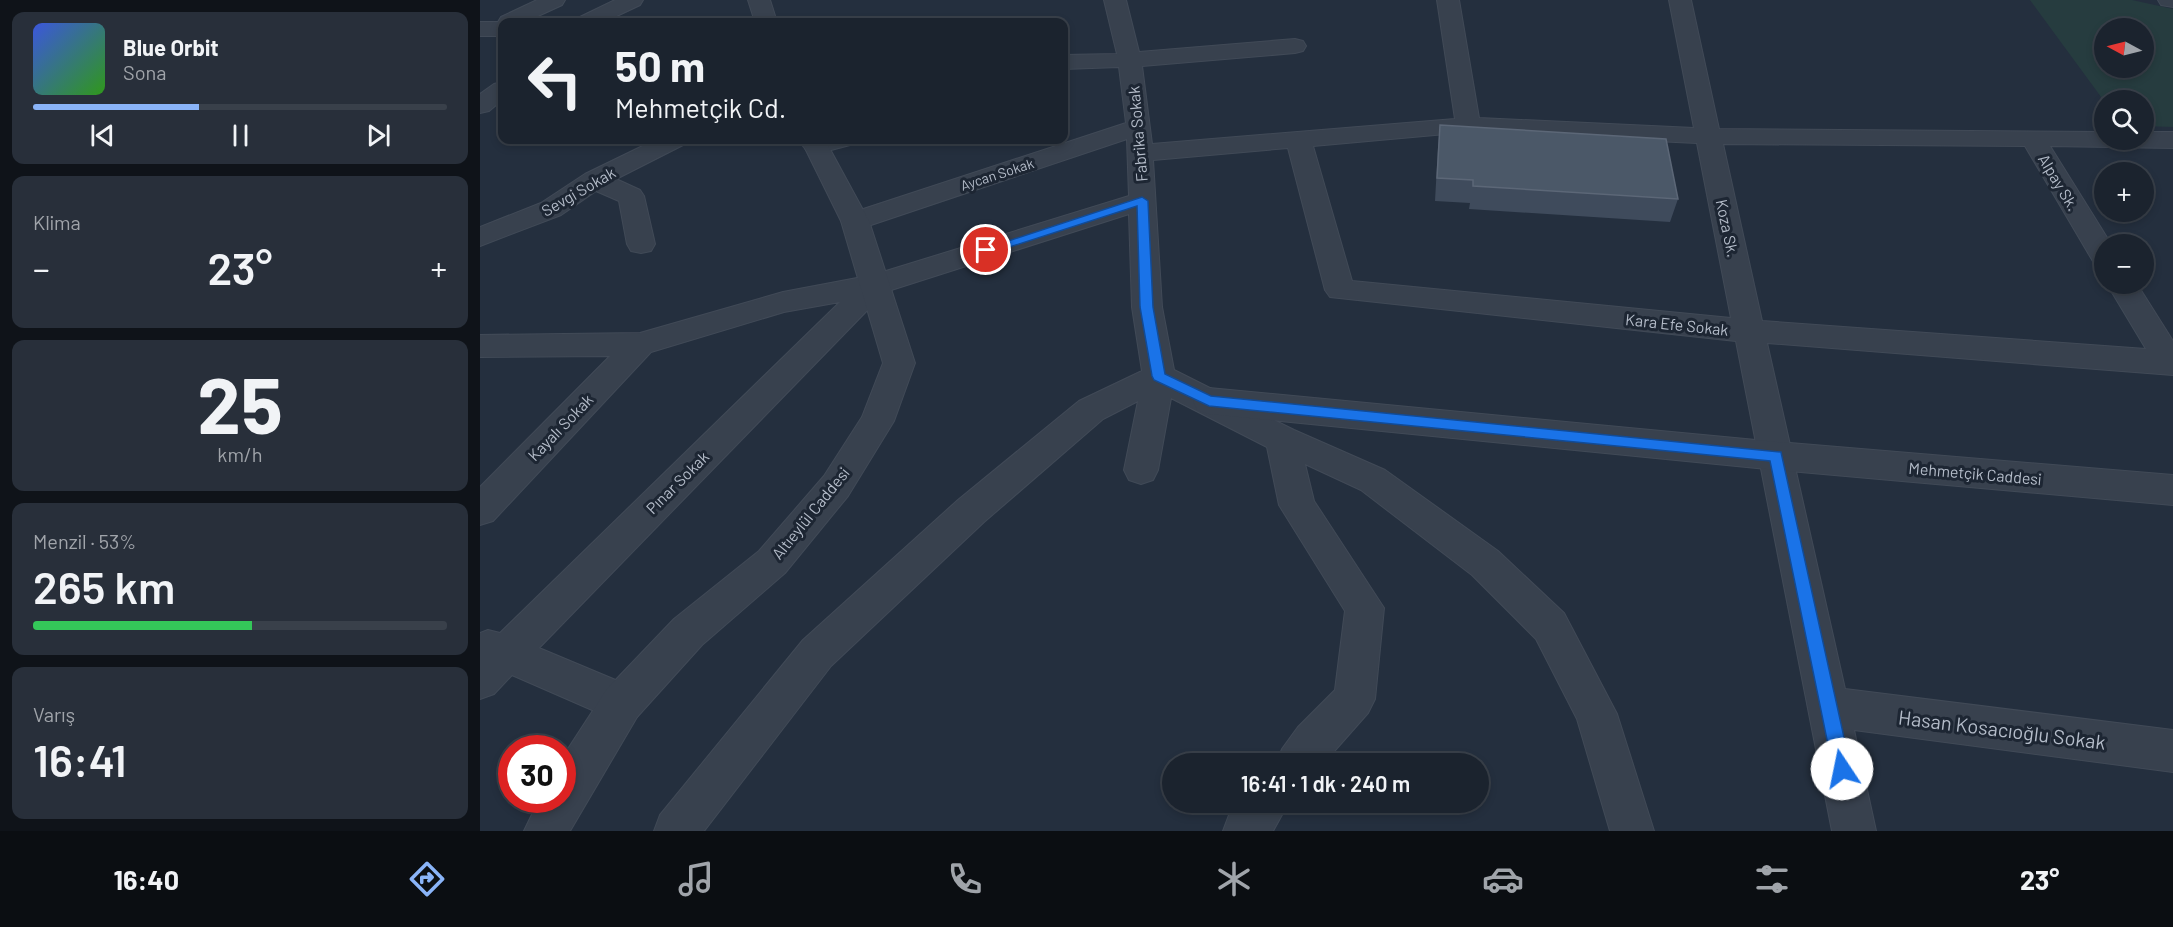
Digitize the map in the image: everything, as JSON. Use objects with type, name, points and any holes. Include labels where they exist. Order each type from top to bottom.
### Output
[{"type":"street","points":[[517,18],[554,0]]},
{"type":"street","points":[[596,18],[632,0]]},
{"type":"street","points":[[759,0],[765,18]]},
{"type":"street","name":"Fabrika Sokak","points":[[1115,0],[1130,60],[1139,140],[1147,307],[1159,376]]},
{"type":"street","points":[[1448,0],[1468,125]]},
{"type":"street","name":"Koza Sk.","points":[[1680,0],[1830,707],[1854,831]]},
{"type":"street","points":[[1068,62],[1130,60],[1295,46]]},
{"type":"street","points":[[480,106],[498,92]]},
{"type":"street","name":"Aycan Sokak","points":[[855,221],[1139,140],[1298,138],[1468,125],[1709,136],[2173,140]]},
{"type":"street","name":"Kara Efe Sokak","points":[[1298,138],[1340,291],[1750,331],[2171,363]]},
{"type":"street","name":"Alpay Sk.","points":[[2033,139],[2094,240]]},
{"type":"street","name":"Sevgi Sokak","points":[[480,237],[551,209],[594,180],[666,144]]},
{"type":"street","name":"Altıeylül Caddesi","points":[[576,777],[622,703],[688,632],[772,562],[836,486],[877,420],[899,363],[855,221],[824,144]]},
{"type":"street","points":[[594,180],[631,196],[641,244]]},
{"type":"street","points":[[483,347],[640,344],[783,302],[875,285],[1142,201]]},
{"type":"street","name":"Pınar Sokak","points":[[489,660],[875,285]]},
{"type":"street","points":[[2128,294],[2171,363]]},
{"type":"street","name":"Kayalı Sokak","points":[[480,510],[640,344]]},
{"type":"street","points":[[1159,376],[1282,439],[1373,480],[1485,563],[1550,626],[1596,714],[1632,831]]},
{"type":"street","points":[[1141,470],[1159,376]]},
{"type":"street","points":[[676,831],[817,653],[971,511],[1091,410],[1159,376]]},
{"type":"street","name":"Mehmetçik Caddesi","points":[[1209,401],[1776,456],[2173,490]]},
{"type":"street","points":[[1282,439],[1297,505],[1365,608],[1354,699],[1305,753]]},
{"type":"street","points":[[489,660],[622,703]]},
{"type":"street","name":"Hasan Kosacıoğlu Sokak","points":[[1830,707],[2173,751]]},
{"type":"street","name":"Altıeylül Caddesi","points":[[546,831],[555,813]]},
{"type":"street","points":[[1245,831],[1259,813]]},
{"type":"green space","points":[[2030,0],[2132,0],[2173,9],[2173,127],[2154,126],[2154,90],[2096,90]]},
{"type":"building","points":[[1440,125],[1666,139],[1678,199],[1473,186],[1473,180],[1437,178]]},
{"type":"route","points":[[986,250],[1142,201],[1147,307],[1159,376],[1209,401],[1776,456],[1842,769]]}]
